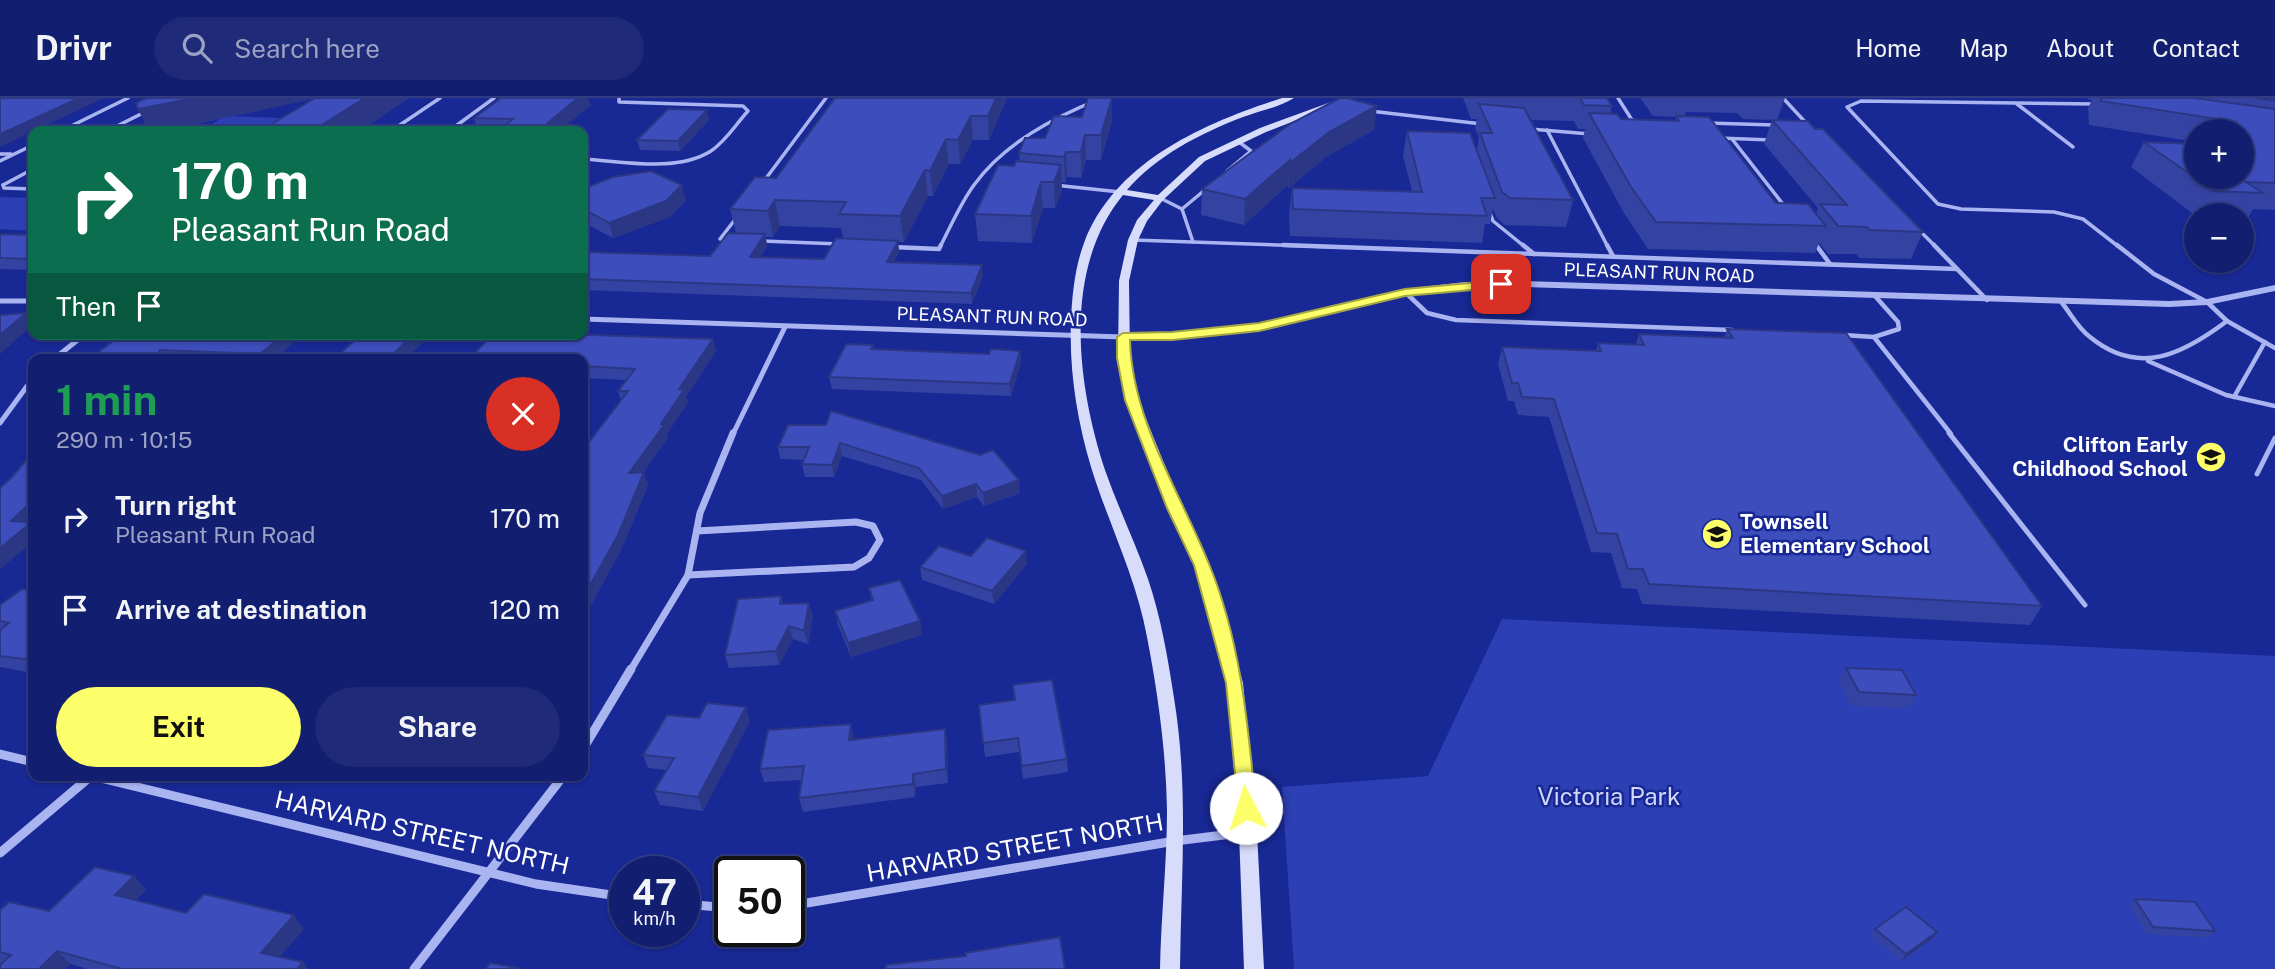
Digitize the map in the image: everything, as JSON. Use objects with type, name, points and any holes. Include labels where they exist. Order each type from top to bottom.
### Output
[{"type":"main road","points":[[1170,969],[1175,789],[1164,683],[1147,596],[1098,468],[1086,422],[1075,336],[1081,275],[1090,238],[1120,192],[1146,168],[1194,136],[1238,116],[1290,98]]},
{"type":"main road","points":[[1254,969],[1248,832],[1235,683],[1202,565],[1175,508],[1132,400],[1124,358],[1122,298],[1133,240],[1142,220],[1160,198],[1202,159],[1347,100]]},
{"type":"main road","points":[[1120,192],[1160,198]]},
{"type":"street","name":"PLEASANT RUN ROAD","points":[[588,319],[1123,337],[1172,336],[1259,327],[1405,292],[1465,285],[1524,284],[2062,303],[2207,302],[2275,288]]},
{"type":"street","points":[[0,301],[28,301]]},
{"type":"street","points":[[588,742],[688,575],[700,513],[718,464],[785,327]]},
{"type":"street","points":[[60,354],[78,340]]},
{"type":"street","points":[[0,423],[28,385]]},
{"type":"street","points":[[688,575],[855,567],[869,558],[880,540],[878,531],[873,526],[856,522],[697,530]]},
{"type":"street","points":[[0,754],[28,761]]},
{"type":"street","points":[[0,853],[83,781]]},
{"type":"street","name":"HARVARD STREET NORTH","points":[[115,781],[491,873],[609,894]]},
{"type":"street","points":[[414,969],[491,873],[560,781]]},
{"type":"street","name":"HARVARD STREET NORTH","points":[[805,903],[1175,841],[1248,832]]},
{"type":"lane","points":[[71,126],[128,98]]},
{"type":"lane","points":[[398,126],[440,98]]},
{"type":"lane","points":[[456,126],[494,98]]},
{"type":"lane","points":[[588,159],[674,161],[702,156],[715,148],[748,111],[743,106],[619,102],[619,98]]},
{"type":"lane","points":[[761,185],[826,98]]},
{"type":"lane","points":[[884,246],[939,249],[978,179],[1027,136],[1102,98]]},
{"type":"lane","points":[[1618,98],[1635,128]]},
{"type":"lane","points":[[1783,98],[1809,125],[1796,125]]},
{"type":"lane","points":[[2099,105],[2029,101],[2017,104],[1860,101],[1847,107],[1942,206],[2054,212],[2083,219],[2154,274],[2207,302],[2227,321],[2275,348]]},
{"type":"lane","points":[[2017,104],[2073,147]]},
{"type":"lane","points":[[117,126],[150,109]]},
{"type":"lane","points":[[1365,109],[1377,114],[1484,124]]},
{"type":"lane","points":[[1632,120],[1646,121]]},
{"type":"lane","points":[[1458,122],[1463,134]]},
{"type":"lane","points":[[1700,122],[1782,125]]},
{"type":"lane","points":[[1522,128],[1602,134]]},
{"type":"lane","points":[[1547,130],[1613,257]]},
{"type":"lane","points":[[1706,138],[1774,140]]},
{"type":"lane","points":[[1732,139],[1790,212]]},
{"type":"lane","points":[[1221,176],[1251,151],[1239,142]]},
{"type":"lane","points":[[0,161],[28,147]]},
{"type":"lane","points":[[0,154],[14,154]]},
{"type":"lane","points":[[28,172],[1,187],[28,189]]},
{"type":"lane","points":[[978,179],[991,180]]},
{"type":"lane","points":[[1046,184],[1120,192]]},
{"type":"lane","points":[[1182,209],[1212,184]]},
{"type":"lane","points":[[1160,198],[1182,209],[1193,242]]},
{"type":"lane","points":[[734,240],[720,239],[744,206]]},
{"type":"lane","points":[[1489,209],[1493,221],[1534,254]]},
{"type":"lane","points":[[1909,219],[1987,300]]},
{"type":"lane","points":[[1806,233],[1830,264]]},
{"type":"lane","points":[[1133,240],[1957,269]]},
{"type":"lane","points":[[761,241],[843,244]]},
{"type":"lane","points":[[1405,292],[1427,313],[1455,320],[1743,331]]},
{"type":"lane","points":[[1838,335],[1874,337],[1899,329],[1898,322],[1875,296]]},
{"type":"lane","points":[[2062,303],[2092,340],[2146,359],[2196,384],[2234,397],[2275,406]]},
{"type":"lane","points":[[2146,359],[2177,356],[2227,321]]},
{"type":"lane","points":[[1874,337],[2085,605]]},
{"type":"lane","points":[[2234,397],[2264,342]]},
{"type":"lane","points":[[2257,474],[2275,438]]},
{"type":"green space","points":[[226,116],[315,119],[303,126],[208,126]]},
{"type":"green space","points":[[0,197],[28,198],[28,231],[0,229]]},
{"type":"green space","name":"Victoria Park","points":[[1502,619],[2275,656],[2275,969],[1294,969],[1282,787],[1428,776]]},
{"type":"building","points":[[0,98],[79,98],[0,134]]},
{"type":"building","points":[[146,98],[194,98],[138,109],[136,103]]},
{"type":"building","points":[[315,98],[365,98],[320,126],[268,126]]},
{"type":"building","points":[[501,98],[578,98],[544,126],[504,126],[513,119],[474,118]]},
{"type":"building","points":[[835,98],[996,98],[988,116],[971,116],[958,140],[946,139],[930,171],[925,170],[900,216],[839,214],[846,202],[775,200],[768,211],[730,209],[755,177],[776,178]]},
{"type":"building","points":[[1088,98],[1112,98],[1101,135],[1085,135],[1081,152],[1066,152],[1064,157],[1019,153],[1025,138],[1045,138],[1054,116],[1082,117]]},
{"type":"building","points":[[1340,98],[1377,106],[1329,132],[1290,163],[1290,160],[1245,199],[1202,189],[1290,124]]},
{"type":"building","points":[[1580,98],[1607,98],[1612,106],[1584,105]]},
{"type":"building","points":[[2101,98],[2195,98],[2275,109],[2275,183],[2254,182],[2254,119],[2218,119],[2101,101]]},
{"type":"building","points":[[1479,104],[1524,108],[1573,200],[1510,198],[1502,192],[1480,133],[1492,133]]},
{"type":"building","points":[[668,109],[707,110],[678,141],[637,140]]},
{"type":"building","points":[[1589,113],[1617,114],[1621,119],[1679,121],[1676,116],[1709,117],[1776,203],[1808,204],[1826,226],[1656,222],[1631,187]]},
{"type":"building","points":[[1772,120],[1808,121],[1815,129],[1823,129],[1923,232],[1838,226],[1820,204],[1847,205]]},
{"type":"building","points":[[1407,131],[1470,133],[1495,198],[1481,198],[1487,216],[1293,209],[1292,188],[1422,192]]},
{"type":"building","points":[[2144,142],[2184,144],[2184,170]]},
{"type":"building","points":[[1016,161],[1061,165],[1054,182],[1041,182],[1031,216],[975,214],[998,165],[1014,166]]},
{"type":"building","points":[[651,171],[682,185],[666,201],[609,223],[588,212],[588,187],[613,177]]},
{"type":"building","points":[[2254,187],[2263,193],[2211,189]]},
{"type":"building","points":[[728,233],[765,234],[750,257],[824,259],[836,238],[898,241],[887,262],[982,265],[971,293],[588,279],[588,252],[710,256]]},
{"type":"building","points":[[0,234],[28,235],[28,259],[0,258]]},
{"type":"building","points":[[26,313],[0,335],[0,315]]},
{"type":"building","points":[[1727,329],[1846,333],[2042,606],[1649,584],[1643,569],[1628,569],[1617,534],[1597,533],[1554,399],[1522,397],[1518,383],[1512,383],[1502,347],[1601,351],[1598,343],[1644,345],[1639,334],[1733,338]]},
{"type":"building","points":[[588,335],[713,339],[679,389],[684,390],[661,424],[664,425],[629,473],[644,472],[618,535],[588,589],[588,443],[628,391],[618,391],[635,369],[588,366],[588,354],[474,354],[487,340],[588,340]]},
{"type":"building","points":[[115,340],[277,340],[260,354],[160,350],[158,354],[98,354]]},
{"type":"building","points":[[355,340],[408,340],[393,354],[340,354]]},
{"type":"building","points":[[846,344],[873,345],[871,349],[989,354],[991,349],[1020,351],[1010,384],[829,377]]},
{"type":"building","points":[[831,411],[980,455],[993,450],[1019,480],[983,493],[976,484],[942,496],[919,468],[840,443],[832,465],[802,464],[809,447],[778,447],[788,425],[826,425]]},
{"type":"building","points":[[28,458],[28,505],[11,521],[28,522],[28,525],[0,548],[0,488]]},
{"type":"building","points":[[987,538],[1026,551],[992,591],[920,567],[939,546],[971,556]]},
{"type":"building","points":[[900,580],[920,621],[848,643],[835,611],[873,600],[869,588]]},
{"type":"building","points":[[22,589],[27,590],[28,659],[0,656],[0,630],[9,623],[0,621],[0,605]]},
{"type":"building","points":[[781,596],[780,604],[809,603],[804,631],[789,626],[776,651],[725,655],[738,599]]},
{"type":"building","points":[[1846,668],[1902,670],[1916,695],[1859,692]]},
{"type":"building","points":[[1052,680],[1067,759],[1022,766],[1018,738],[983,743],[979,705],[1015,700],[1013,685]]},
{"type":"building","points":[[707,703],[746,707],[698,797],[654,791],[674,758],[643,755],[667,715],[699,718]]},
{"type":"building","points":[[851,724],[849,740],[945,729],[946,769],[913,774],[913,784],[799,798],[804,766],[760,769],[768,730]]},
{"type":"building","points":[[95,867],[134,876],[115,895],[186,913],[204,894],[294,915],[261,953],[303,962],[297,969],[122,969],[57,951],[39,969],[0,969],[0,965],[11,955],[0,952],[0,910],[9,902],[49,911]]},
{"type":"building","points":[[2135,899],[2195,902],[2215,931],[2153,927]]},
{"type":"building","points":[[1906,907],[1937,932],[1906,954],[1875,929]]},
{"type":"building","points":[[1060,937],[1065,969],[886,969],[886,965],[966,956],[965,953]]},
{"type":"building","points":[[490,963],[522,969],[486,969]]},
{"type":"place","name":"Clifton Early Childhood School","points":[[2211,457]]},
{"type":"place","name":"Townsell Elementary School","points":[[1717,534]]},
{"type":"route","points":[[1246,808],[1235,683],[1202,565],[1175,508],[1132,400],[1123,337],[1172,336],[1259,327],[1405,292],[1501,284]]}]
